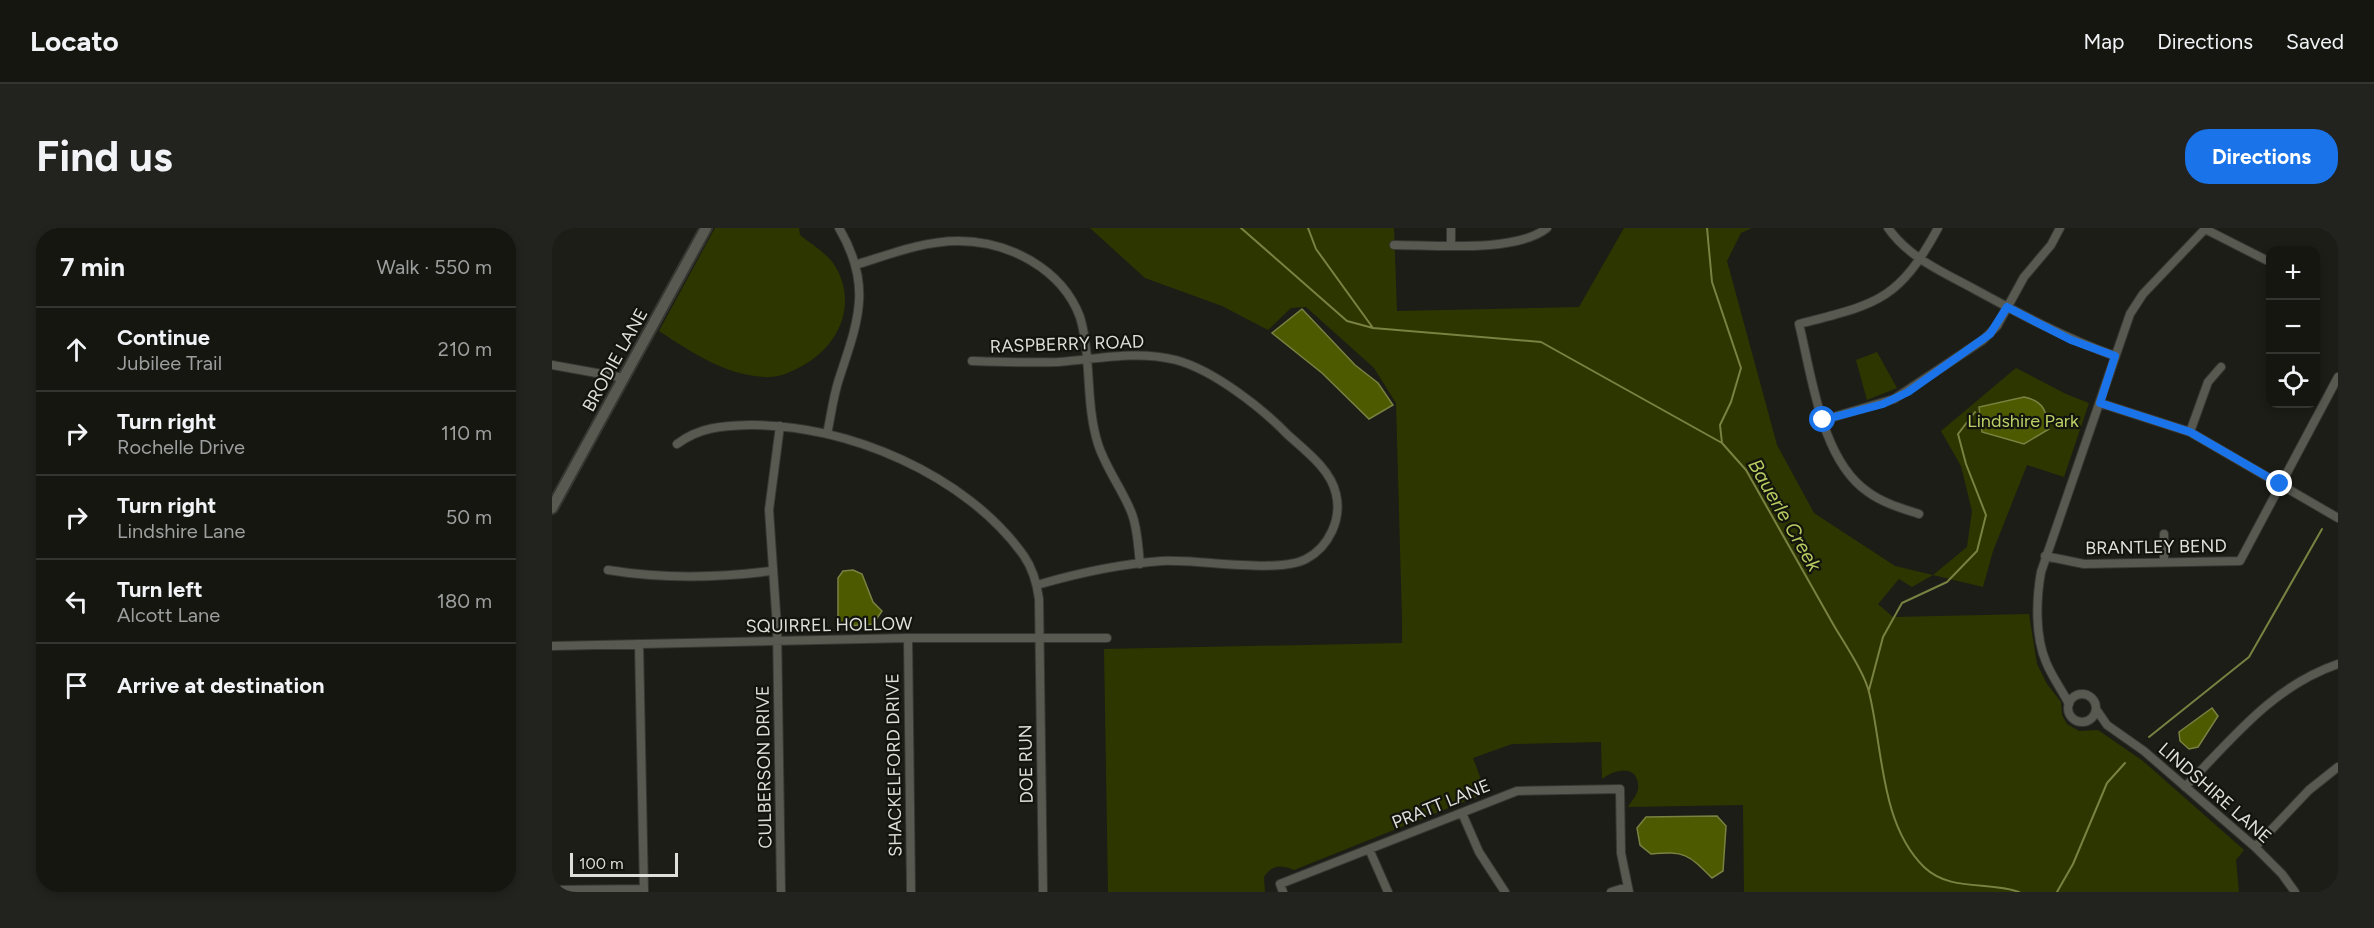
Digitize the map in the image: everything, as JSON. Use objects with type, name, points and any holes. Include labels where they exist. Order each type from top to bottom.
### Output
[{"type":"main road","name":"BRODIE LANE","points":[[552,508],[706,228]]},
{"type":"street","points":[[827,434],[838,381],[855,335],[860,297],[855,265],[839,228]]},
{"type":"street","points":[[1451,228],[1451,245]]},
{"type":"street","points":[[1394,245],[1515,243],[1531,238],[1547,228]]},
{"type":"street","points":[[1888,228],[1899,242],[1920,260],[2061,335],[2115,356]]},
{"type":"street","points":[[1918,514],[1880,500],[1853,480],[1841,466],[1823,420],[1799,324],[1874,301],[1896,287],[1920,260],[1938,228]]},
{"type":"street","points":[[1823,420],[1883,404],[1908,392],[1990,334],[2024,277],[2051,245],[2060,228]]},
{"type":"street","points":[[2205,228],[2266,260]]},
{"type":"street","name":"LINDSHIRE LANE","points":[[2205,228],[2136,304],[2115,356],[2045,556],[2039,582],[2040,637],[2046,663],[2069,704],[2072,717],[2080,722],[2089,720],[2107,725],[2144,750],[2254,847],[2282,874],[2295,892]]},
{"type":"street","points":[[855,265],[929,244],[959,241],[992,245],[1022,256],[1044,268],[1067,292],[1080,317],[1091,415],[1098,443],[1111,476],[1131,511],[1136,526],[1140,564]]},
{"type":"street","name":"RASPBERRY ROAD","points":[[972,361],[1024,363],[1130,354],[1155,356],[1196,367],[1277,424],[1319,465],[1333,483],[1337,496],[1338,513],[1330,537],[1317,552],[1292,565],[1185,561],[1140,564],[1078,573],[1037,585]]},
{"type":"street","points":[[552,365],[624,378]]},
{"type":"street","points":[[2190,432],[2208,382],[2221,367]]},
{"type":"street","name":"BRANTLEY BEND","points":[[2045,556],[2084,564],[2240,561],[2338,377]]},
{"type":"street","points":[[2100,403],[2190,432],[2338,518]]},
{"type":"street","points":[[677,444],[694,432],[715,428],[780,426],[827,434],[889,453],[946,484],[1005,534],[1025,557],[1037,585]]},
{"type":"street","name":"CULBERSON DRIVE","points":[[780,426],[769,510],[771,571],[776,604],[781,892]]},
{"type":"street","points":[[2164,534],[2164,562]]},
{"type":"street","points":[[608,570],[668,577],[707,578],[771,571]]},
{"type":"street","name":"DOE RUN","points":[[1037,585],[1043,892]]},
{"type":"street","name":"SQUIRREL HOLLOW","points":[[552,646],[1039,636],[1107,638]]},
{"type":"street","name":"SHACKELFORD DRIVE","points":[[908,638],[911,892]]},
{"type":"street","points":[[552,890],[644,891],[639,644]]},
{"type":"street","points":[[2185,787],[2278,695],[2310,675],[2338,664]]},
{"type":"street","name":"LINDSHIRE LANE","points":[[2058,686],[2091,698],[2107,725]]},
{"type":"street","points":[[2069,704],[2078,695]]},
{"type":"street","points":[[2089,720],[2096,709]]},
{"type":"street","points":[[2254,847],[2309,790],[2338,768]]},
{"type":"street","name":"PRATT LANE","points":[[1282,888],[1369,849],[1524,789],[1620,789],[1621,853],[1628,889]]},
{"type":"street","points":[[1462,813],[1479,852],[1505,892]]},
{"type":"street","points":[[1369,849],[1388,892]]},
{"type":"street","points":[[1611,892],[1628,889]]},
{"type":"green space","points":[[715,228],[799,228],[800,235],[832,262],[842,280],[845,295],[844,309],[835,336],[815,358],[782,375],[753,376],[710,362],[659,331]]},
{"type":"green space","points":[[1090,228],[1394,228],[1397,311],[1579,307],[1624,228],[1752,228],[1741,233],[1727,261],[1777,445],[1814,513],[1895,566],[1933,575],[1912,587],[1899,579],[1878,604],[1893,617],[2029,614],[2037,664],[2047,684],[2061,702],[2062,715],[2067,724],[2079,731],[2098,730],[2143,761],[2244,850],[2236,860],[2239,892],[1744,892],[1743,805],[1628,807],[1637,792],[1638,781],[1635,775],[1626,770],[1613,772],[1602,779],[1601,742],[1512,744],[1473,758],[1486,793],[1294,870],[1285,867],[1274,868],[1264,877],[1265,892],[1108,892],[1104,649],[1402,643],[1402,620],[1396,403],[1374,368],[1306,307],[1291,308],[1268,330],[1222,306],[1145,278]]},
{"type":"green space","points":[[1877,352],[1897,388],[1867,400],[1856,360]]},
{"type":"green space","name":"Lindshire Park","points":[[2016,368],[2066,394],[2089,403],[2064,477],[2027,465],[1993,551],[1983,587],[1933,575],[1967,547],[1972,511],[1961,466],[1941,431]]},
{"type":"shaded area","points":[[1302,309],[1355,365],[1378,383],[1393,405],[1369,419],[1322,373],[1272,333]]},
{"type":"shaded area","points":[[2024,397],[2040,404],[2047,417],[2049,429],[2024,444],[1982,432],[1979,407]]},
{"type":"shaded area","points":[[853,570],[862,574],[873,602],[882,611],[873,624],[847,626],[838,620],[838,578],[843,571]]},
{"type":"shaded area","points":[[2212,708],[2218,716],[2198,747],[2189,749],[2180,741],[2179,732]]},
{"type":"shaded area","points":[[1717,816],[1726,826],[1723,871],[1712,878],[1685,856],[1672,853],[1651,854],[1640,845],[1637,828],[1646,817]]},
{"type":"waterway","points":[[1241,228],[1347,321],[1373,328]]},
{"type":"waterway","name":"Bauerle Creek","points":[[1308,228],[1316,249],[1373,328],[1541,342],[1722,443],[1746,470],[1863,676],[1874,714],[1891,807],[1910,849],[1924,867],[1945,880],[2019,892]]},
{"type":"waterway","points":[[1707,228],[1712,282],[1741,368],[1731,402],[1720,425],[1722,443]]},
{"type":"waterway","points":[[1869,690],[1883,637],[1902,603],[1947,582],[1977,551],[1986,515],[1966,464],[1958,434],[1975,412]]},
{"type":"waterway","points":[[2149,737],[2249,657],[2322,529]]},
{"type":"waterway","points":[[2057,892],[2073,864],[2107,783],[2125,763]]},
{"type":"route","points":[[1823,420],[1883,404],[1908,392],[1990,334],[2007,307],[2071,340],[2115,356],[2100,403],[2190,432],[2280,484]]}]
